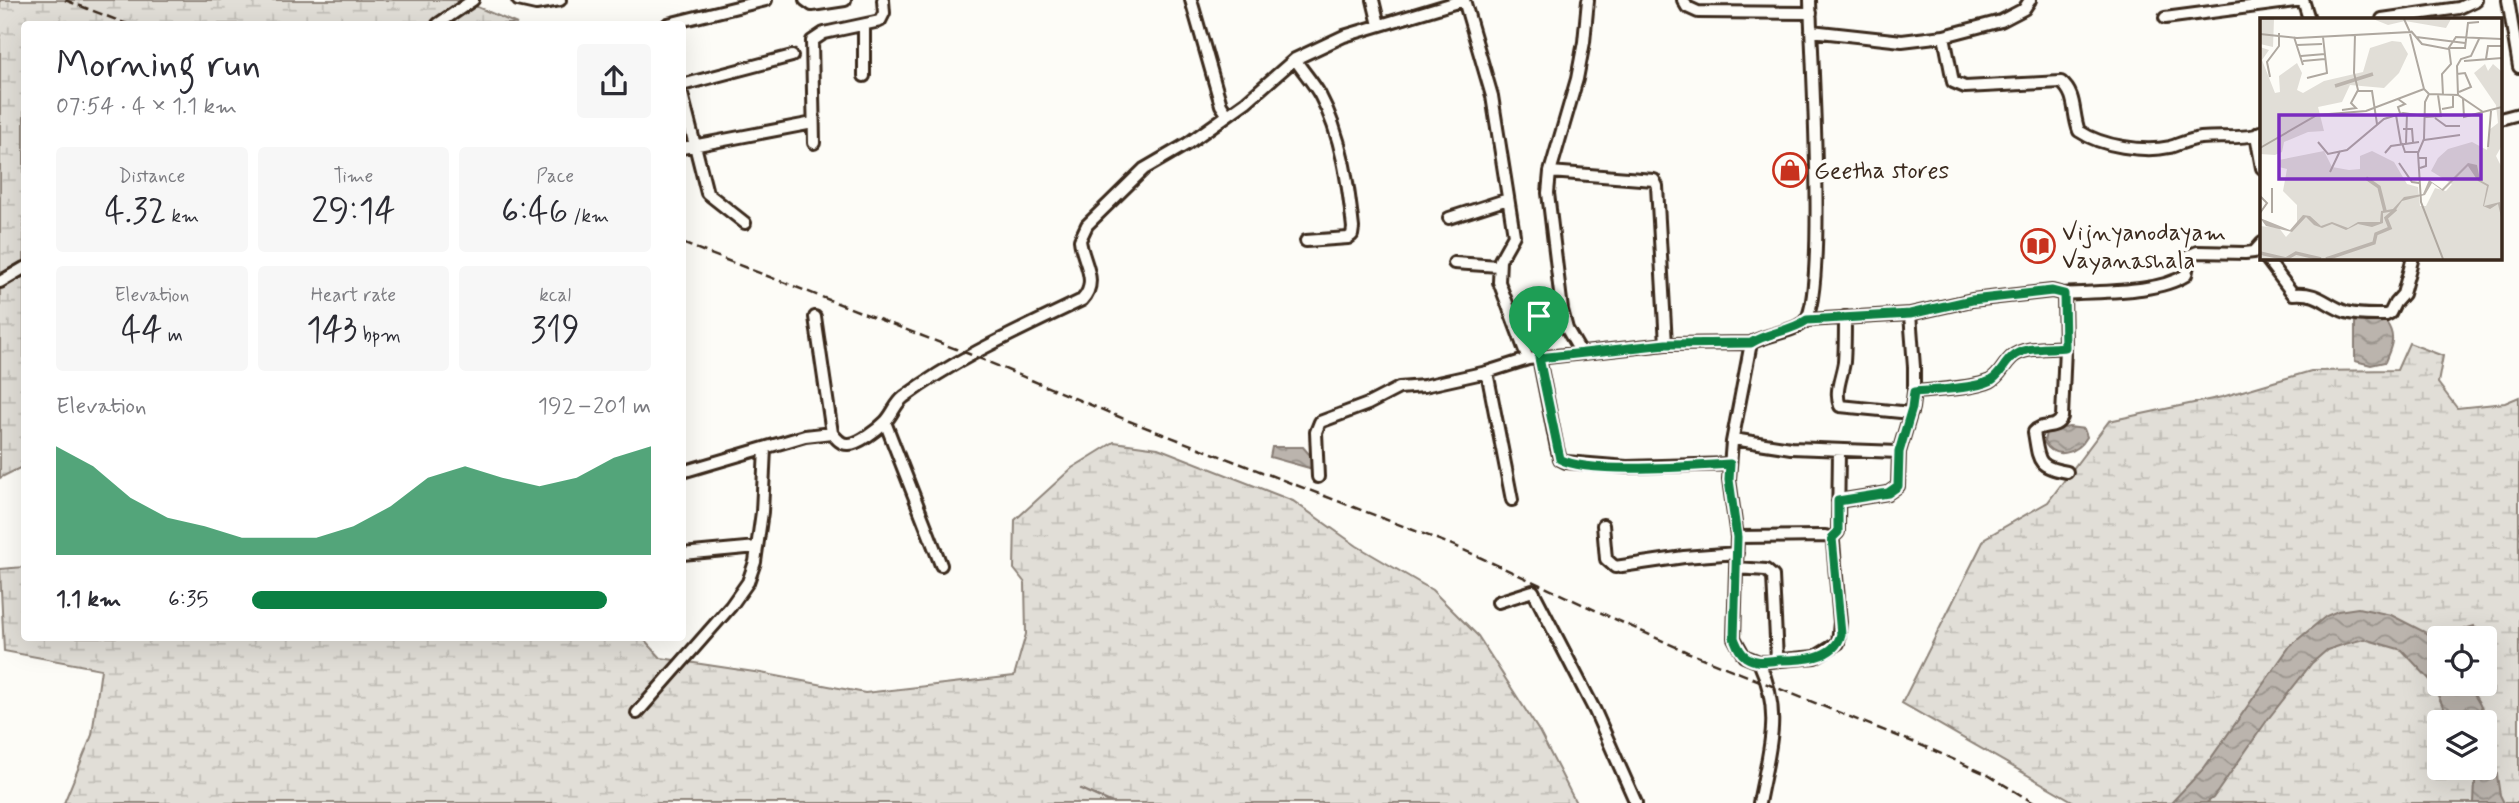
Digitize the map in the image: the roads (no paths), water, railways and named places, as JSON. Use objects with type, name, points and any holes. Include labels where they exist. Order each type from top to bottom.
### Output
[{"type":"street","points":[[442,21],[473,0]]},
{"type":"street","points":[[518,0],[536,4],[560,0]]},
{"type":"street","points":[[680,21],[766,0]]},
{"type":"street","points":[[805,0],[812,5],[845,0]]},
{"type":"street","points":[[814,144],[812,41],[824,33],[882,19],[883,0]]},
{"type":"street","points":[[1191,0],[1221,105],[1227,114]]},
{"type":"street","points":[[1373,0],[1379,25]]},
{"type":"street","points":[[815,317],[832,433],[840,443],[857,442],[885,422],[897,402],[935,374],[968,354],[1082,300],[1089,292],[1091,280],[1080,240],[1087,225],[1144,169],[1186,144],[1258,93],[1295,59],[1344,36],[1464,0],[1492,96],[1514,235],[1500,260],[1499,282],[1534,358],[1560,459],[1575,465],[1627,467],[1730,464]]},
{"type":"street","points":[[1581,353],[1567,329],[1558,288],[1548,193],[1550,172],[1577,79],[1588,0]]},
{"type":"street","points":[[1683,0],[1687,7],[1698,12],[1811,13]]},
{"type":"street","points":[[1807,320],[1815,277],[1817,228],[1810,0]]},
{"type":"street","points":[[1811,31],[1902,41],[1944,36],[2001,21],[2024,9],[2030,0]]},
{"type":"street","points":[[2165,18],[2303,0],[2309,18]]},
{"type":"street","points":[[2389,18],[2459,8],[2476,0]]},
{"type":"street","points":[[2508,0],[2519,67]]},
{"type":"street","points":[[864,25],[864,76]]},
{"type":"street","points":[[1944,36],[1953,82],[1965,87],[2061,82],[2073,98],[2079,131],[2088,137],[2128,149],[2144,150],[2168,147],[2196,138],[2243,138],[2259,133]]},
{"type":"street","points":[[686,84],[792,56]]},
{"type":"street","points":[[1295,59],[1318,92],[1335,130],[1348,181],[1353,228],[1348,238],[1306,241]]},
{"type":"street","points":[[686,110],[707,192],[745,223]]},
{"type":"street","points":[[2502,118],[2519,114]]},
{"type":"street","points":[[686,147],[813,124]]},
{"type":"street","points":[[1550,172],[1654,180],[1657,186],[1666,344]]},
{"type":"street","points":[[1449,218],[1508,199]]},
{"type":"street","points":[[1318,477],[1316,432],[1320,422],[1368,404],[1399,387],[1424,386],[1534,358],[1666,344],[1751,343],[1799,326],[1807,320],[1910,314],[1972,300],[2052,291],[2064,294],[2146,288],[2166,284],[2186,275],[2190,255],[2197,252],[2260,251]]},
{"type":"street","points":[[2268,259],[2293,294],[2316,295],[2353,314],[2386,315],[2403,294],[2412,259]]},
{"type":"street","points":[[1454,263],[1499,266]]},
{"type":"street","points":[[0,282],[21,270]]},
{"type":"street","points":[[2064,294],[2062,417],[2059,423],[2041,426],[2034,432],[2040,462],[2048,469],[2067,472]]},
{"type":"street","points":[[1838,501],[1894,490],[1898,486],[1899,452],[1911,413],[1914,392],[1910,314]]},
{"type":"street","points":[[1845,317],[1843,366],[1838,391],[1840,406],[1911,413]]},
{"type":"street","points":[[1751,343],[1733,439],[1729,480],[1737,537],[1734,638],[1744,656],[1759,662],[1815,657],[1838,643],[1841,634],[1840,613],[1832,538]]},
{"type":"street","points":[[1914,392],[1981,384],[1995,378],[2012,357],[2018,354],[2065,347]]},
{"type":"street","points":[[1487,372],[1512,500]]},
{"type":"street","points":[[885,422],[941,565]]},
{"type":"street","points":[[686,471],[806,436],[832,433]]},
{"type":"street","points":[[1733,439],[1791,448],[1899,452]]},
{"type":"street","points":[[637,713],[748,582],[755,562],[762,512],[765,448]]},
{"type":"street","points":[[1832,538],[1838,532],[1839,450]]},
{"type":"street","points":[[1604,525],[1606,559],[1615,567],[1737,553]]},
{"type":"street","points":[[1737,537],[1832,538]]},
{"type":"street","points":[[686,554],[757,547]]},
{"type":"street","points":[[1736,569],[1766,570],[1773,576],[1777,660]]},
{"type":"street","points":[[1498,602],[1533,591],[1595,711],[1636,803]]},
{"type":"street","points":[[1759,662],[1769,684],[1774,711],[1766,774],[1759,803]]},
{"type":"water","points":[[2355,321],[2386,322],[2392,337],[2385,362],[2371,365],[2355,361]]},
{"type":"water","points":[[2069,427],[2084,429],[2087,437],[2072,451],[2060,453],[2049,448],[2044,442],[2046,432]]},
{"type":"water","points":[[1272,447],[1303,447],[1316,462],[1316,470],[1270,457]]},
{"type":"water","points":[[2358,608],[2391,615],[2427,633],[2427,677],[2402,650],[2364,639],[2327,650],[2312,663],[2268,719],[2213,798],[2206,803],[2171,803],[2204,768],[2290,646],[2326,616]]},
{"type":"water","points":[[2438,696],[2475,696],[2482,710],[2445,710]]},
{"type":"water","points":[[2497,773],[2504,803],[2474,803],[2475,782],[2497,780]]},
{"type":"waterway","points":[[1081,789],[1112,803]]},
{"type":"railway","points":[[65,0],[119,21]]},
{"type":"railway","points":[[686,245],[969,354],[1129,421],[1455,546],[1687,652],[1928,748],[1988,775],[2034,803]]},
{"type":"place","name":"Geetha stores","points":[[1790,170]]},
{"type":"place","name":"Vijnyanodayam Vayanashala","points":[[2038,246]]}]
